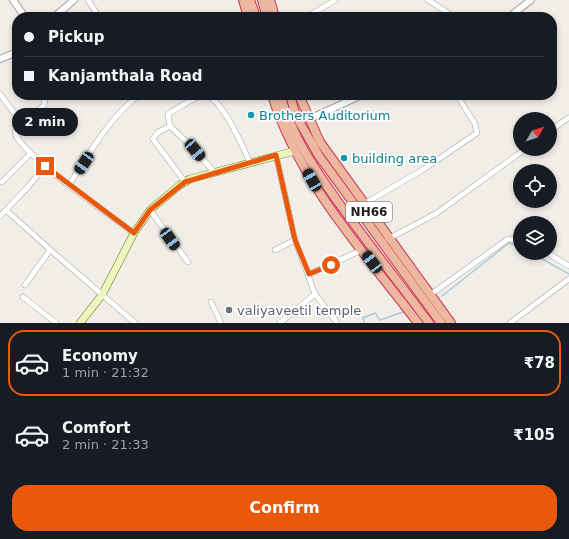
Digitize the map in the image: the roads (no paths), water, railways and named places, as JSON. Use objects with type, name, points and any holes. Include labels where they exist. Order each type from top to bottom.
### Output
[{"type":"highway","points":[[243,0],[247,12]]},
{"type":"highway","points":[[250,0],[254,12]]},
{"type":"highway","points":[[262,0],[266,12]]},
{"type":"highway","points":[[270,0],[274,12]]},
{"type":"highway","name":"NH66","points":[[274,100],[295,151],[312,180],[362,250],[418,323]]},
{"type":"highway","points":[[282,100],[288,120],[307,158],[354,224],[429,323]]},
{"type":"highway","points":[[291,100],[296,116],[319,156],[441,323]]},
{"type":"highway","name":"NH66","points":[[301,100],[308,119],[320,142],[388,239],[451,323]]},
{"type":"main road","points":[[80,323],[102,295],[134,233],[150,210],[185,182],[214,172],[295,151]]},
{"type":"street","points":[[13,0],[21,12]]},
{"type":"street","points":[[60,12],[74,0]]},
{"type":"street","points":[[88,0],[96,12]]},
{"type":"street","points":[[315,12],[335,0]]},
{"type":"street","points":[[428,0],[446,12]]},
{"type":"street","points":[[515,12],[529,1]]},
{"type":"street","points":[[0,59],[12,54]]},
{"type":"street","points":[[0,94],[18,117],[22,125]]},
{"type":"street","points":[[45,100],[44,105],[15,132],[16,137],[45,166],[134,233]]},
{"type":"street","points":[[69,185],[105,129],[125,106],[133,100]]},
{"type":"street","points":[[193,100],[171,112],[168,118],[170,126],[195,150],[214,172]]},
{"type":"street","points":[[210,100],[221,109],[236,131],[250,162]]},
{"type":"street","points":[[308,119],[351,100]]},
{"type":"street","points":[[364,204],[424,169],[477,133],[475,124],[460,100]]},
{"type":"street","points":[[557,126],[568,118]]},
{"type":"street","points":[[170,126],[157,134],[153,139],[185,182]]},
{"type":"street","points":[[2,182],[31,153]]},
{"type":"street","points":[[276,155],[295,240],[309,274],[315,294],[337,323]]},
{"type":"street","points":[[388,239],[437,213],[515,156]]},
{"type":"street","points":[[0,216],[28,187],[45,166]]},
{"type":"street","points":[[6,210],[135,323]]},
{"type":"street","points":[[150,210],[188,262]]},
{"type":"street","points":[[430,295],[508,239],[513,239]]},
{"type":"street","points":[[275,250],[295,240]]},
{"type":"street","points":[[25,285],[50,250]]},
{"type":"street","points":[[309,274],[362,250]]},
{"type":"street","points":[[557,259],[569,266]]},
{"type":"street","points":[[510,323],[569,279]]},
{"type":"street","points":[[280,323],[315,294]]},
{"type":"street","points":[[23,297],[56,323]]},
{"type":"street","points":[[211,302],[222,323]]},
{"type":"waterway","points":[[442,296],[509,243],[513,244]]},
{"type":"waterway","points":[[544,260],[569,274]]},
{"type":"waterway","points":[[364,323],[363,318],[375,313],[380,320],[403,312]]},
{"type":"place","name":"Brothers Auditorium","points":[[251,115]]},
{"type":"place","name":"building area","points":[[344,158]]},
{"type":"place","name":"valiyaveetil temple","points":[[229,310]]}]
